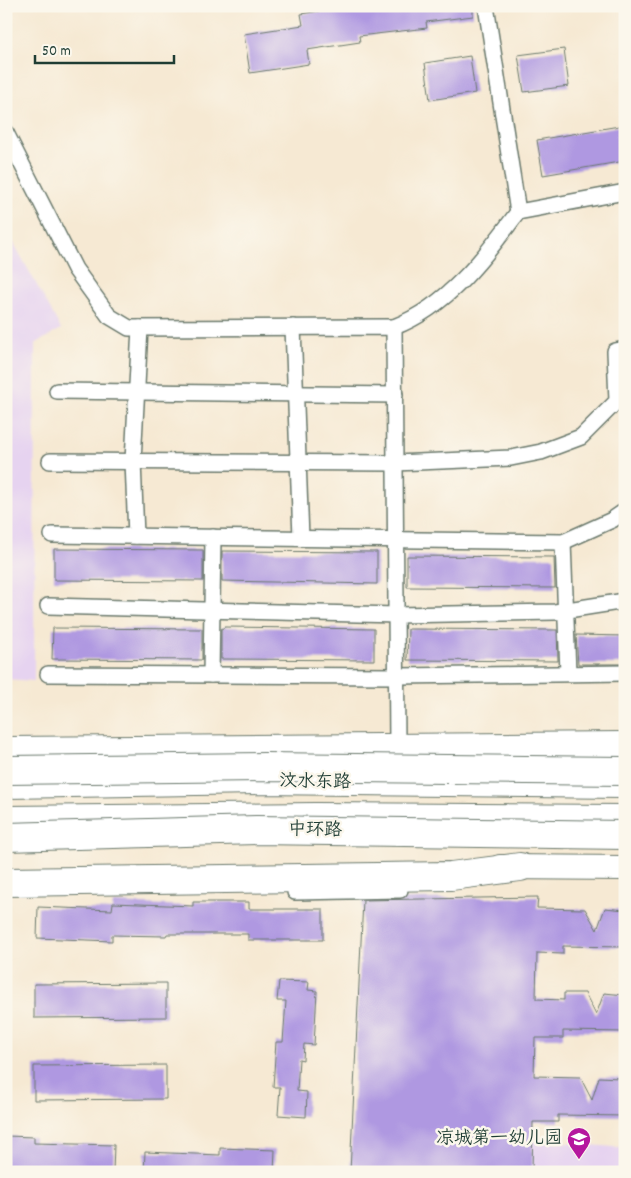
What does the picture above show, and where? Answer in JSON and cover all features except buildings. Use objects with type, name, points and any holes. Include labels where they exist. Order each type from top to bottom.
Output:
[{"type":"highway","points":[[6,771],[275,767],[625,770]]},
{"type":"highway","name":"中环路","points":[[6,837],[256,830],[625,835]]},
{"type":"highway","points":[[6,882],[451,876],[520,867]]},
{"type":"main road","points":[[454,784],[531,744]]},
{"type":"main road","name":"汶水东路","points":[[6,749],[625,744]]},
{"type":"main road","points":[[6,771],[60,785]]},
{"type":"main road","name":"汶水东路","points":[[6,786],[259,782],[625,786]]},
{"type":"main road","name":"汶水东路","points":[[6,818],[325,815],[625,817]]},
{"type":"main road","points":[[6,837],[58,817]]},
{"type":"main road","points":[[6,869],[309,865],[625,868]]},
{"type":"street","points":[[486,6],[518,212]]},
{"type":"street","points":[[6,133],[75,269],[109,316],[129,328],[394,327],[414,320],[458,285],[489,252],[518,212],[625,192]]},
{"type":"street","points":[[293,327],[294,394],[301,538]]},
{"type":"street","points":[[394,327],[397,745]]},
{"type":"street","points":[[136,536],[133,461],[135,392],[140,328]]},
{"type":"street","points":[[50,461],[396,463],[511,458],[541,452],[581,437],[617,401],[615,351],[625,349]]},
{"type":"street","points":[[58,391],[395,395]]},
{"type":"street","points":[[52,535],[563,542],[612,520],[625,511]]},
{"type":"street","points":[[211,675],[213,537]]},
{"type":"street","points":[[563,542],[568,674]]},
{"type":"street","points":[[48,606],[397,615],[555,612],[625,600]]},
{"type":"street","points":[[48,674],[398,676],[625,673]]},
{"type":"street","points":[[6,892],[350,892],[457,888],[520,867]]},
{"type":"shaded area","points":[[6,229],[61,329],[35,344],[34,681],[6,679]]},
{"type":"shaded area","name":"凉城第一幼儿园","points":[[533,1140],[625,1148],[625,1172],[532,1172]]},
{"type":"place","name":"凉城第一幼儿园","points":[[579,1160]]}]
